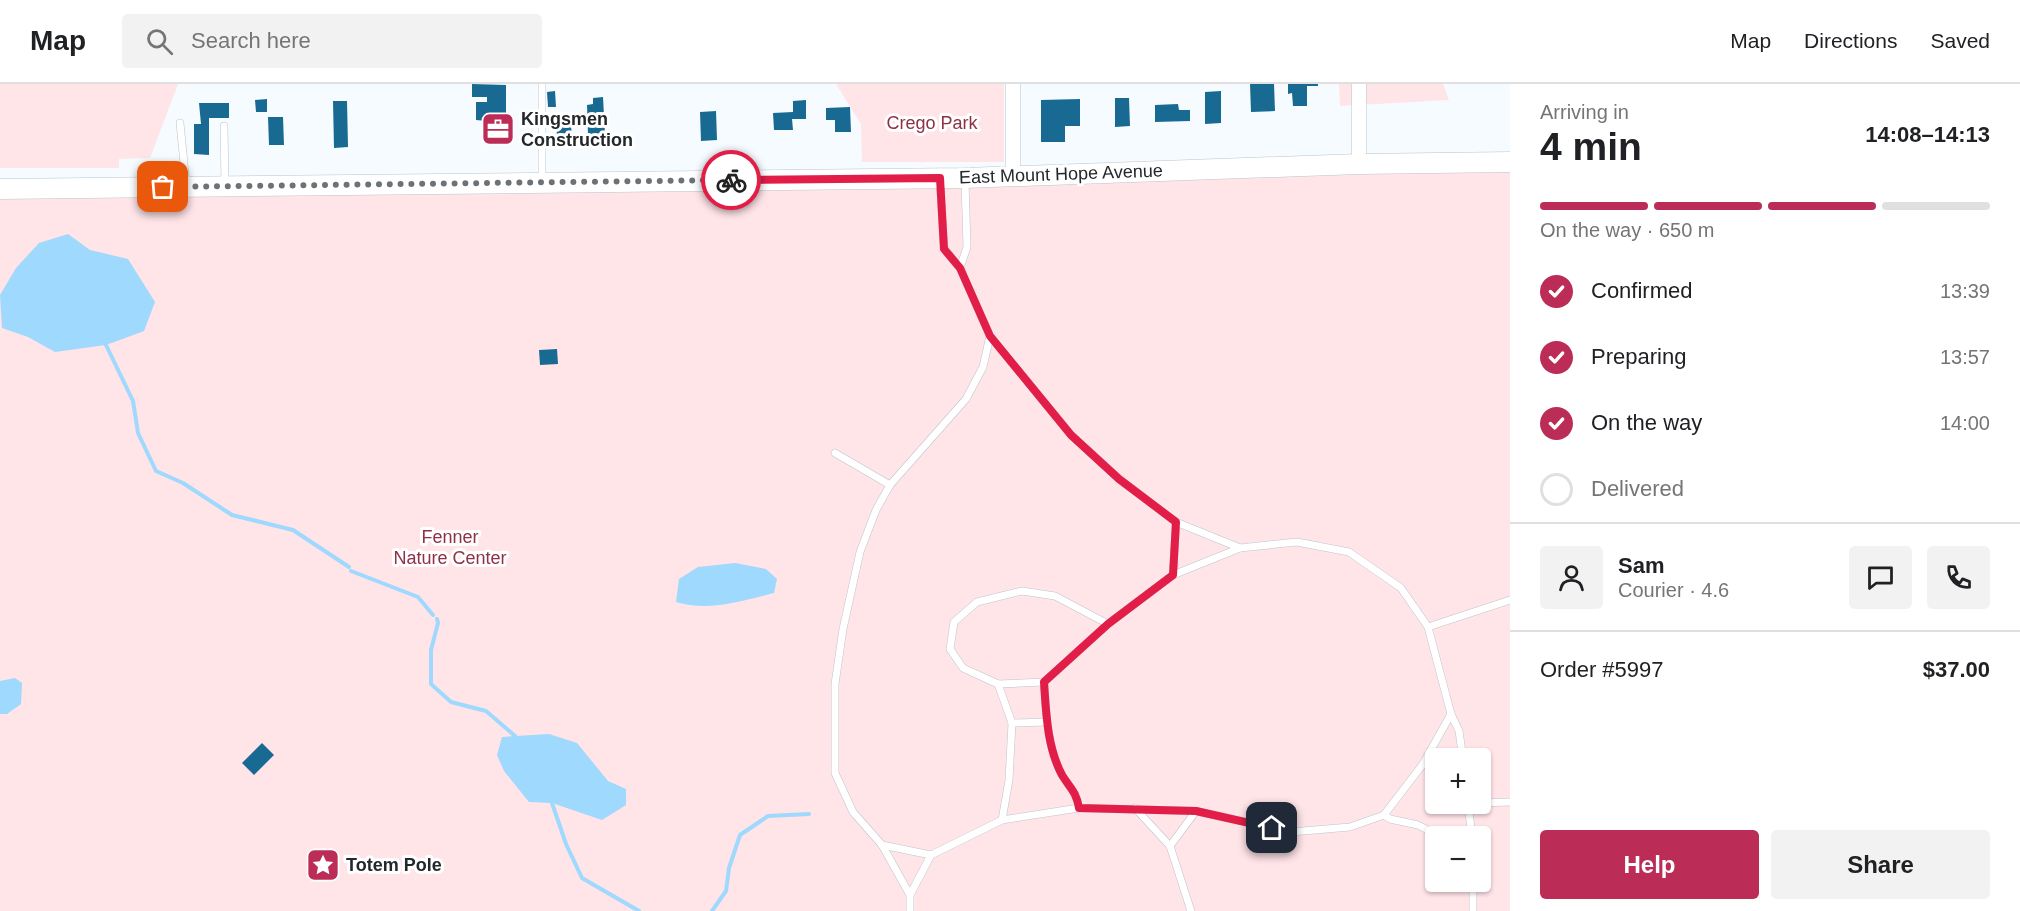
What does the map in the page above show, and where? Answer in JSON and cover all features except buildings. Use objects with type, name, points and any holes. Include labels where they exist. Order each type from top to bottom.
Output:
[{"type":"street","points":[[1013,84],[1013,176]]},
{"type":"street","points":[[1359,84],[1359,164]]},
{"type":"street","name":"East Mount Hope Avenue","points":[[0,189],[542,181],[965,178],[1359,164],[1510,162]]},
{"type":"lane","points":[[542,84],[542,181]]},
{"type":"lane","points":[[180,123],[187,187]]},
{"type":"lane","points":[[224,126],[225,186]]},
{"type":"lane","points":[[940,178],[944,249],[960,268],[990,336],[1071,435],[1119,479],[1176,522],[1240,548]]},
{"type":"lane","points":[[960,268],[967,247],[965,178]]},
{"type":"lane","points":[[910,895],[882,845],[853,812],[835,773],[835,684],[843,629],[860,552],[876,510],[890,485],[966,399],[983,367],[990,336]]},
{"type":"lane","points":[[835,453],[890,485]]},
{"type":"lane","points":[[1173,575],[1176,522]]},
{"type":"lane","points":[[1108,624],[1055,596],[1022,591],[977,602],[954,622],[950,650],[963,668],[998,684],[1044,682],[1108,624],[1173,575],[1240,548],[1297,542],[1349,552],[1401,588],[1428,627],[1451,714],[1459,730],[1461,748]]},
{"type":"lane","points":[[1428,627],[1510,600]]},
{"type":"lane","points":[[1044,682],[1046,722],[1062,774],[1077,794],[1079,808]]},
{"type":"lane","points":[[998,684],[1012,723],[1009,780],[1002,820]]},
{"type":"lane","points":[[910,911],[910,895],[931,855],[1002,820],[1079,808],[1135,808],[1196,811],[1291,832],[1350,826],[1384,815],[1423,764],[1451,714]]},
{"type":"lane","points":[[1012,723],[1046,722]]},
{"type":"lane","points":[[1491,803],[1510,802]]},
{"type":"lane","points":[[1135,808],[1170,846],[1191,911]]},
{"type":"lane","points":[[1170,846],[1196,811]]},
{"type":"lane","points":[[1384,815],[1390,819],[1425,829]]},
{"type":"lane","points":[[882,845],[931,855]]},
{"type":"lane","points":[[1473,892],[1473,911]]},
{"type":"green space","points":[[0,84],[178,84],[150,158],[119,159],[119,168],[0,168]]},
{"type":"green space","name":"Crego Park","points":[[836,84],[1004,84],[1004,162],[862,162],[861,124]]},
{"type":"green space","points":[[1339,84],[1443,84],[1449,100],[1340,106]]},
{"type":"green space","name":"Fenner Nature Center","points":[[1510,163],[1510,911],[0,911],[0,191]]},
{"type":"water","points":[[68,234],[90,250],[128,259],[155,302],[144,331],[106,345],[55,352],[28,337],[2,328],[0,295],[16,268],[39,243]]},
{"type":"water","points":[[735,563],[766,569],[777,579],[774,593],[713,606],[676,602],[679,579],[698,567]]},
{"type":"water","points":[[15,678],[22,683],[21,704],[7,714],[0,714],[0,681]]},
{"type":"water","points":[[549,734],[577,743],[608,781],[626,789],[626,805],[602,820],[552,803],[529,802],[504,771],[497,755],[502,737]]},
{"type":"waterway","points":[[106,345],[133,401],[138,433],[156,471],[183,483],[232,515],[293,530],[349,567]]},
{"type":"waterway","points":[[351,571],[418,597],[433,615]]},
{"type":"waterway","points":[[437,619],[431,650],[431,684],[451,702],[486,711],[515,736]]},
{"type":"waterway","points":[[552,803],[566,844],[582,878],[639,911]]},
{"type":"waterway","points":[[712,911],[726,891],[729,868],[740,835],[768,816],[809,814]]},
{"type":"way so far","points":[[163,187],[731,180]]},
{"type":"place","name":"Kingsmen Construction","points":[[498,129]]},
{"type":"place","name":"Totem Pole","points":[[323,865]]},
{"type":"route","points":[[731,180],[940,178],[944,249],[960,268],[990,336],[1012,360],[1071,435],[1119,479],[1176,522],[1173,575],[1108,624],[1044,682],[1046,722],[1062,774],[1077,794],[1079,808],[1196,811],[1272,828]]}]
